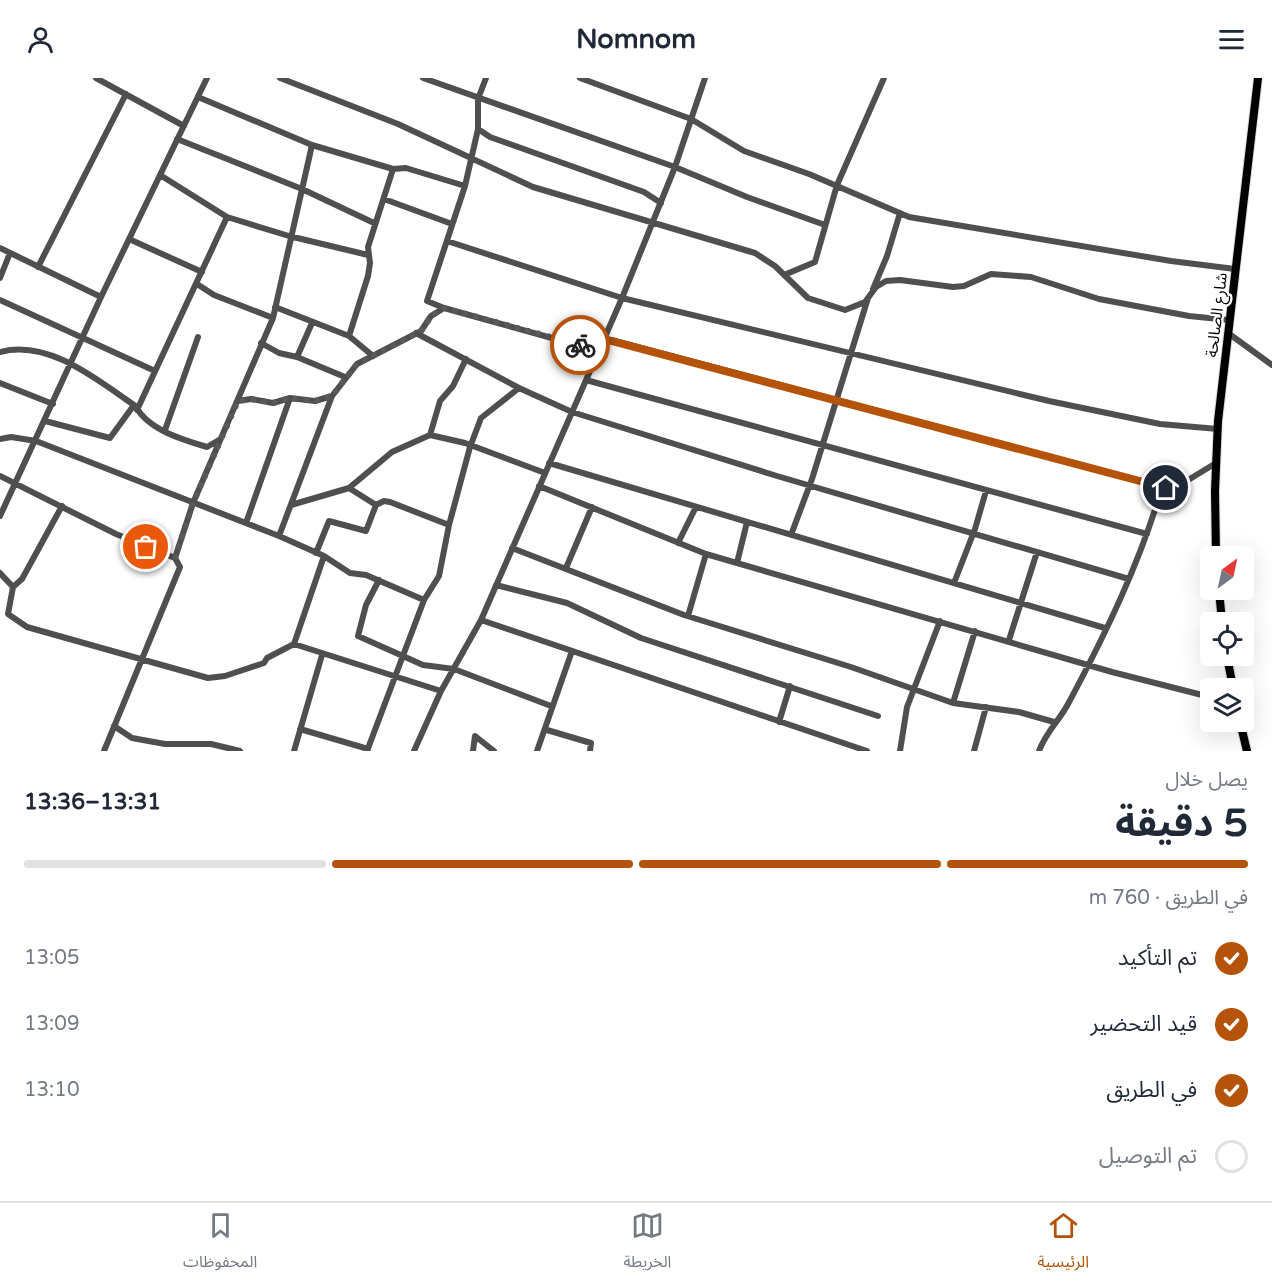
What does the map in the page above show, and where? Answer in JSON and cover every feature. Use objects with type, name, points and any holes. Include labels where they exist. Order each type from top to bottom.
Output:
[{"type":"main road","name":"شارع الصالحة","points":[[1216,546],[1218,429],[1258,78]]},
{"type":"main road","points":[[1242,732],[1247,751]]},
{"type":"street","points":[[96,78],[184,126]]},
{"type":"street","points":[[0,516],[101,297],[207,78]]},
{"type":"street","points":[[280,78],[398,124],[532,187],[748,250],[769,261],[808,298],[845,310],[868,298],[879,284],[891,280],[953,287],[968,284],[991,274],[1031,277],[1099,299],[1189,316],[1229,320]]},
{"type":"street","points":[[423,78],[675,167],[747,197],[825,225]]},
{"type":"street","points":[[486,78],[478,99],[478,129],[465,186],[428,301],[444,308],[577,345],[603,342],[837,400],[1162,487],[1180,485],[1216,463]]},
{"type":"street","points":[[580,78],[691,119],[744,150],[837,185],[909,217],[1171,261],[1235,269]]},
{"type":"street","points":[[414,751],[441,691],[481,620],[603,342],[675,167],[705,78]]},
{"type":"street","points":[[784,276],[815,262],[837,185],[884,78]]},
{"type":"street","points":[[38,267],[126,94]]},
{"type":"street","points":[[198,97],[312,145],[393,169],[406,168],[465,186]]},
{"type":"street","points":[[478,129],[490,137],[644,192],[661,203]]},
{"type":"street","points":[[177,139],[302,189],[374,223]]},
{"type":"street","points":[[104,751],[180,572],[175,558],[193,503],[273,318],[312,145]]},
{"type":"street","points":[[349,336],[368,276],[370,263],[368,255],[374,223],[393,169]]},
{"type":"street","points":[[160,175],[227,217],[368,255]]},
{"type":"street","points":[[384,199],[452,224]]},
{"type":"street","points":[[791,535],[810,485],[868,298],[887,256],[900,213]]},
{"type":"street","points":[[45,421],[110,438],[135,407],[155,371],[227,217]]},
{"type":"street","points":[[129,239],[202,272]]},
{"type":"street","points":[[447,241],[622,298],[1049,401],[1160,424],[1218,429]]},
{"type":"street","points":[[0,248],[101,297]]},
{"type":"street","points":[[0,278],[10,253]]},
{"type":"street","points":[[197,284],[214,295],[273,318]]},
{"type":"street","points":[[0,300],[155,371]]},
{"type":"street","points":[[275,307],[349,336],[373,356]]},
{"type":"street","points":[[279,536],[332,396],[345,377],[357,364],[416,333],[431,316],[444,308]]},
{"type":"street","points":[[297,357],[312,323]]},
{"type":"street","points":[[416,333],[519,388],[572,412],[1129,579]]},
{"type":"street","points":[[1228,333],[1272,365]]},
{"type":"street","points":[[165,430],[198,338]]},
{"type":"street","points":[[261,343],[279,353],[297,357],[345,377]]},
{"type":"street","points":[[0,352],[15,348],[45,353],[70,365],[135,407],[145,421],[185,441],[207,447],[219,440]]},
{"type":"street","points":[[430,435],[440,401],[453,386],[466,359]]},
{"type":"street","points":[[586,380],[1147,534]]},
{"type":"street","points":[[0,383],[53,404]]},
{"type":"street","points":[[300,729],[368,750],[424,600],[439,576],[449,525],[481,418],[519,388]]},
{"type":"street","points":[[238,401],[251,399],[273,403],[290,398],[315,401],[332,396]]},
{"type":"street","points":[[246,524],[290,398]]},
{"type":"street","points":[[291,505],[349,488],[392,452],[430,435],[545,473]]},
{"type":"street","points":[[0,440],[11,437],[36,441],[279,536],[324,556],[350,573],[366,575],[424,600]]},
{"type":"street","points":[[549,463],[1105,628]]},
{"type":"street","points":[[0,476],[151,550],[175,558]]},
{"type":"street","points":[[539,486],[706,554],[1200,694]]},
{"type":"street","points":[[1039,751],[1054,722],[1069,704],[1129,579],[1162,487]]},
{"type":"street","points":[[349,488],[376,505]]},
{"type":"street","points":[[954,583],[986,491]]},
{"type":"street","points":[[316,553],[329,521],[366,531],[376,505],[384,501],[449,525]]},
{"type":"street","points":[[62,506],[22,579],[14,587],[8,614],[27,627],[208,678],[225,676],[264,663],[267,658],[294,644],[324,556]]},
{"type":"street","points":[[566,568],[592,507]]},
{"type":"street","points":[[678,543],[696,507]]},
{"type":"street","points":[[737,563],[747,522]]},
{"type":"street","points":[[512,548],[688,616],[954,703],[1019,712],[1054,722]]},
{"type":"street","points":[[1009,640],[1037,552]]},
{"type":"street","points":[[688,616],[706,554]]},
{"type":"street","points":[[0,573],[14,587]]},
{"type":"street","points":[[379,580],[366,605],[358,636],[423,665],[454,669],[551,706]]},
{"type":"street","points":[[496,585],[567,603],[641,638],[878,716]]},
{"type":"street","points":[[481,620],[867,751]]},
{"type":"street","points":[[900,751],[907,707],[940,621]]},
{"type":"street","points":[[954,703],[975,631]]},
{"type":"street","points":[[294,644],[322,655],[441,691]]},
{"type":"street","points":[[537,751],[547,730],[551,706],[565,677],[572,651]]},
{"type":"street","points":[[294,751],[322,655]]},
{"type":"street","points":[[779,722],[790,686]]},
{"type":"street","points":[[974,751],[986,707]]},
{"type":"street","points":[[114,726],[132,738],[165,744],[211,744],[240,751]]},
{"type":"street","points":[[547,730],[591,743],[590,751]]},
{"type":"street","points":[[473,751],[475,735],[494,751]]},
{"type":"way so far","points":[[146,547],[175,558],[193,503],[238,401],[251,399],[273,403],[290,398],[315,401],[332,396],[357,364],[421,331],[431,316],[444,308],[580,345]]},
{"type":"route","points":[[580,345],[601,345],[604,339],[1166,488]]}]
